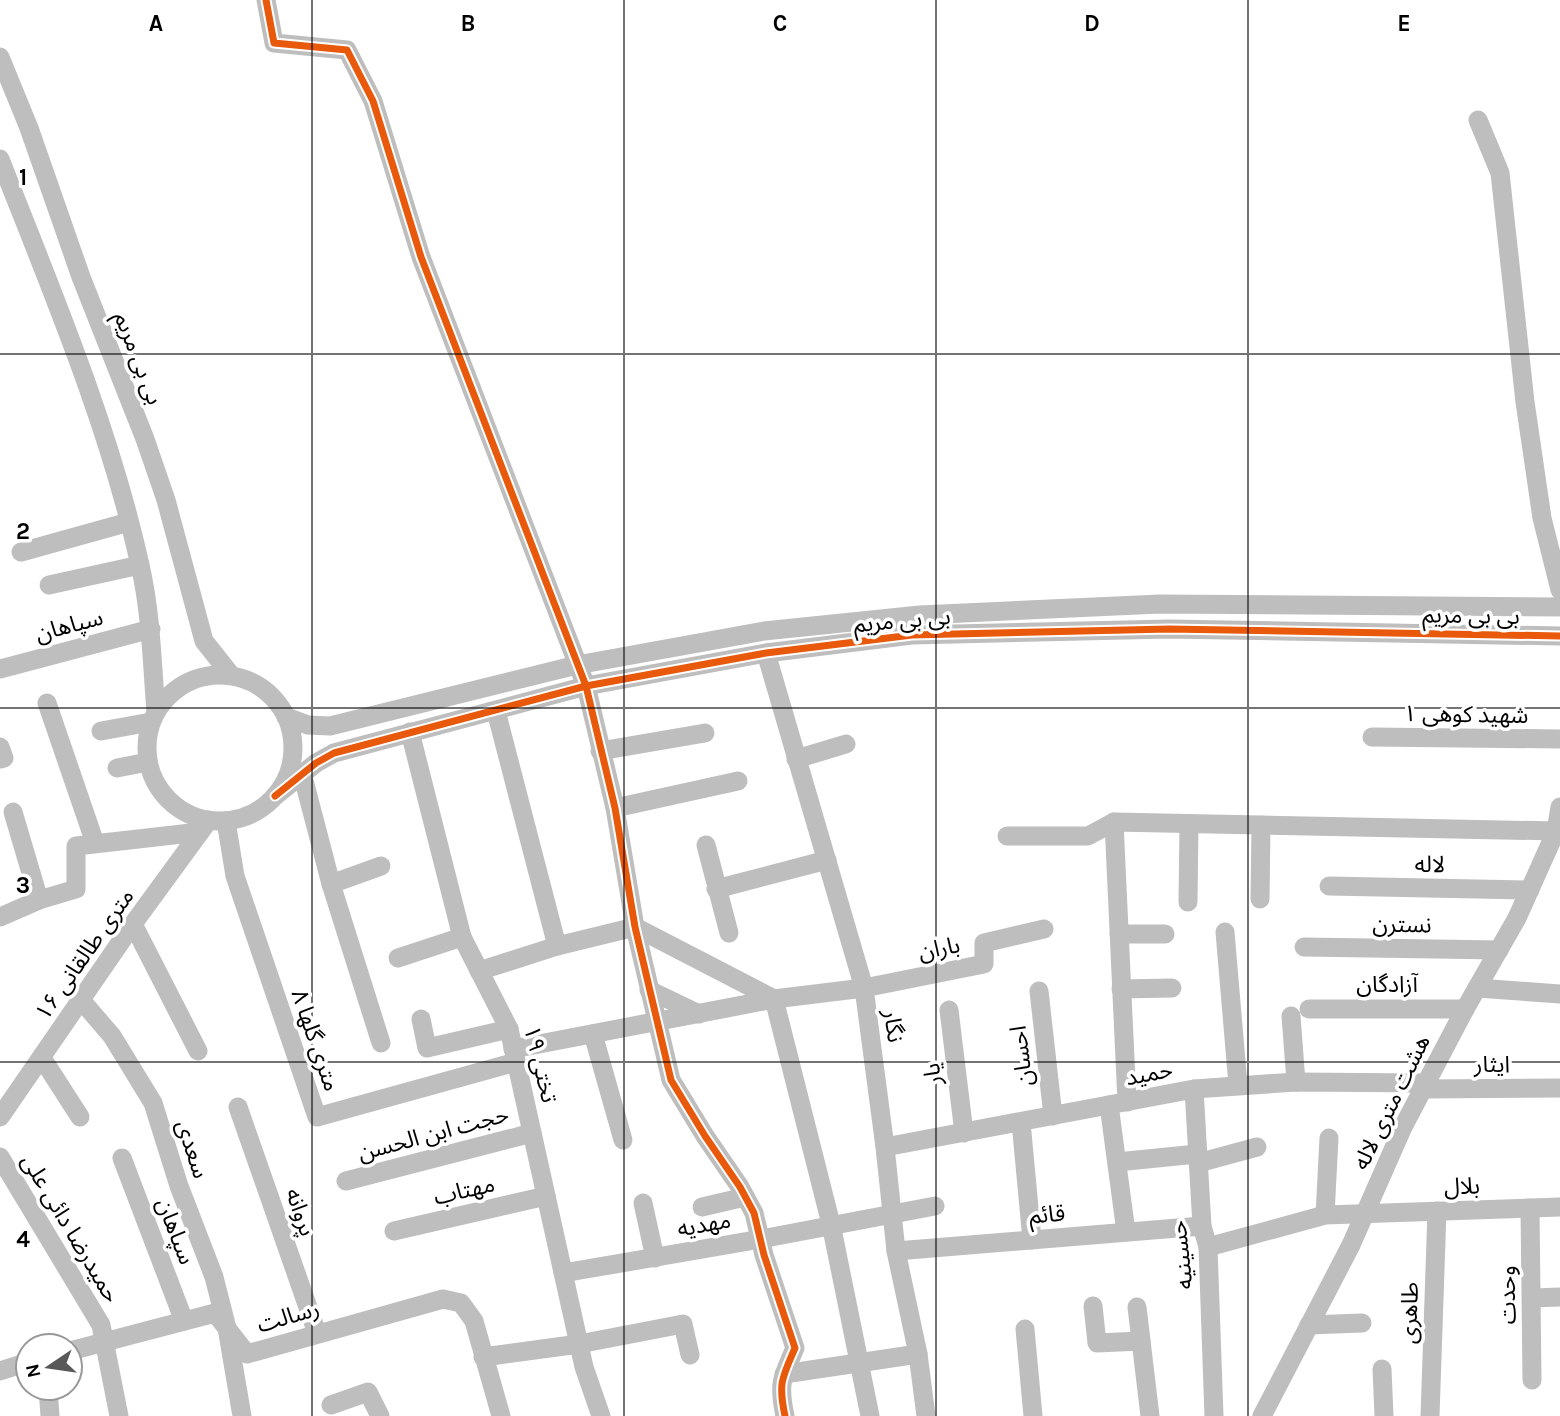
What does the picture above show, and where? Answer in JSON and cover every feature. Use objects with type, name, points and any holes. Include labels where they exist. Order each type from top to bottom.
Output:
[{"type":"street","points":[[266,0],[274,43],[347,50],[373,101],[421,257],[586,686],[615,807],[635,927],[671,1080],[754,1213],[795,1348],[780,1392],[785,1416]]},
{"type":"street","name":"بی بی مریم","points":[[0,57],[29,128],[81,277],[145,439],[166,500],[204,641],[231,675]]},
{"type":"street","points":[[1478,120],[1500,173],[1525,402],[1542,519],[1560,590]]},
{"type":"street","points":[[0,159],[98,417],[140,565],[151,629],[153,717],[147,742],[148,762],[156,783],[169,801],[211,825]]},
{"type":"street","points":[[22,552],[129,523]]},
{"type":"street","points":[[49,584],[140,565]]},
{"type":"street","name":"بی بی مریم","points":[[286,717],[308,725],[330,726],[577,665],[764,631],[920,615],[1160,604],[1560,607]]},
{"type":"street","name":"سپاهان","points":[[0,669],[151,629]]},
{"type":"street","name":"بی بی مریم","points":[[275,796],[302,773],[334,753],[586,686],[766,653],[912,635],[1169,629],[1560,636]]},
{"type":"street","name":"نگار","points":[[766,653],[864,988],[896,1251],[918,1354],[926,1416]]},
{"type":"street","points":[[0,917],[39,900],[76,889],[76,846],[211,825],[253,813],[275,796],[286,779],[292,759],[292,737],[286,717],[273,697],[255,683],[231,675],[194,678],[174,690],[153,717],[101,731]]},
{"type":"street","points":[[47,703],[95,843]]},
{"type":"street","points":[[496,710],[557,946]]},
{"type":"street","name":"تختی ۱۹","points":[[410,732],[462,937],[509,1029],[584,1367],[601,1416]]},
{"type":"street","points":[[600,751],[705,733]]},
{"type":"street","name":"شهید کوهی ۱","points":[[1371,737],[1560,739]]},
{"type":"street","points":[[796,759],[846,744]]},
{"type":"street","points":[[0,747],[4,758],[0,759]]},
{"type":"street","points":[[117,768],[148,762]]},
{"type":"street","points":[[302,773],[331,884],[382,1043]]},
{"type":"street","points":[[615,807],[738,780]]},
{"type":"street","name":"هشت متری لاله","points":[[1262,1416],[1366,1212],[1403,1127],[1499,950],[1558,833],[1560,807]]},
{"type":"street","points":[[13,812],[39,900]]},
{"type":"street","points":[[1007,836],[1088,836],[1114,822],[1558,833]]},
{"type":"street","points":[[1114,822],[1122,989],[1117,1161],[1126,1232]]},
{"type":"street","points":[[1188,902],[1189,824]]},
{"type":"street","name":"۱۶ متری طالقانی","points":[[0,1117],[133,924],[211,825]]},
{"type":"street","name":"۸ متری گلها","points":[[211,825],[235,876],[317,1117],[515,1055]]},
{"type":"street","points":[[1260,899],[1261,825]]},
{"type":"street","points":[[706,845],[729,933]]},
{"type":"street","points":[[716,889],[827,860]]},
{"type":"street","points":[[331,884],[381,866]]},
{"type":"street","name":"لاله","points":[[1329,886],[1530,890]]},
{"type":"street","points":[[133,924],[198,1051]]},
{"type":"street","points":[[480,971],[557,946],[635,927],[774,999],[831,1224],[870,1416]]},
{"type":"street","name":"باران","points":[[864,988],[984,964],[984,943],[1044,929]]},
{"type":"street","points":[[1224,932],[1238,1085]]},
{"type":"street","points":[[1119,934],[1165,934]]},
{"type":"street","points":[[398,958],[462,937]]},
{"type":"street","name":"نسترن","points":[[1304,947],[1499,950]]},
{"type":"street","points":[[515,1055],[593,1034],[774,999],[864,988]]},
{"type":"street","points":[[1122,989],[1172,988]]},
{"type":"street","points":[[1477,988],[1560,994]]},
{"type":"street","points":[[649,990],[699,1014]]},
{"type":"street","name":"احسان","points":[[1038,991],[1053,1116]]},
{"type":"street","name":"سعدی","points":[[81,1000],[112,1036],[153,1103],[179,1186],[215,1277],[242,1416]]},
{"type":"street","name":"آزادگان","points":[[1296,1082],[1300,1012],[1465,1009]]},
{"type":"street","name":"یار","points":[[949,1010],[964,1133]]},
{"type":"street","points":[[421,1019],[427,1048],[509,1029]]},
{"type":"street","points":[[593,1034],[623,1140]]},
{"type":"street","points":[[42,1058],[80,1117]]},
{"type":"street","name":"حمید","points":[[885,1147],[1194,1089],[1296,1082],[1425,1086]]},
{"type":"street","name":"ایثار","points":[[1425,1086],[1560,1088]]},
{"type":"street","name":"حسینیه","points":[[1194,1089],[1202,1226],[1208,1247],[1214,1416]]},
{"type":"street","name":"پروانه","points":[[238,1107],[317,1333]]},
{"type":"street","points":[[1021,1122],[1032,1240]]},
{"type":"street","name":"حجت ابن الحسن","points":[[346,1181],[532,1133]]},
{"type":"street","points":[[1325,1215],[1329,1138]]},
{"type":"street","points":[[1117,1161],[1197,1159],[1256,1147]]},
{"type":"street","name":"حمیدرضا دائی علی","points":[[0,1157],[102,1333]]},
{"type":"street","name":"سپاهان","points":[[122,1158],[184,1321]]},
{"type":"street","name":"مهتاب","points":[[394,1231],[546,1196]]},
{"type":"street","points":[[702,1207],[745,1197]]},
{"type":"street","points":[[643,1203],[655,1258]]},
{"type":"street","name":"مهدیه","points":[[563,1273],[935,1206]]},
{"type":"street","name":"بلال","points":[[1208,1247],[1325,1215],[1560,1206]]},
{"type":"street","name":"وحدت","points":[[1530,1208],[1532,1380]]},
{"type":"street","name":"طاهری","points":[[1430,1416],[1437,1212]]},
{"type":"street","name":"قائم","points":[[896,1251],[1202,1226]]},
{"type":"street","points":[[1532,1298],[1560,1297]]},
{"type":"street","name":"رسالت","points":[[84,1343],[102,1333],[184,1321],[215,1313],[247,1354],[443,1298],[461,1303],[474,1321],[484,1357]]},
{"type":"street","points":[[1093,1306],[1097,1343],[1142,1341]]},
{"type":"street","points":[[1137,1307],[1150,1416]]},
{"type":"street","points":[[501,1416],[484,1357],[579,1344],[683,1324],[690,1355]]},
{"type":"street","points":[[1309,1325],[1362,1324]]},
{"type":"street","points":[[1025,1329],[1033,1416]]},
{"type":"street","points":[[102,1333],[119,1416]]},
{"type":"street","points":[[784,1374],[918,1354]]},
{"type":"street","points":[[1382,1369],[1384,1416]]},
{"type":"street","points":[[331,1405],[368,1392],[380,1416]]},
{"type":"cycle path","points":[[266,0],[274,43],[347,50],[373,101],[421,257],[586,686],[615,808],[635,927],[671,1080],[754,1213],[764,1255],[795,1348],[782,1381],[785,1416]]},
{"type":"cycle path","points":[[275,796],[316,763],[334,753],[586,686],[766,653],[912,635],[1169,629],[1560,636]]}]
